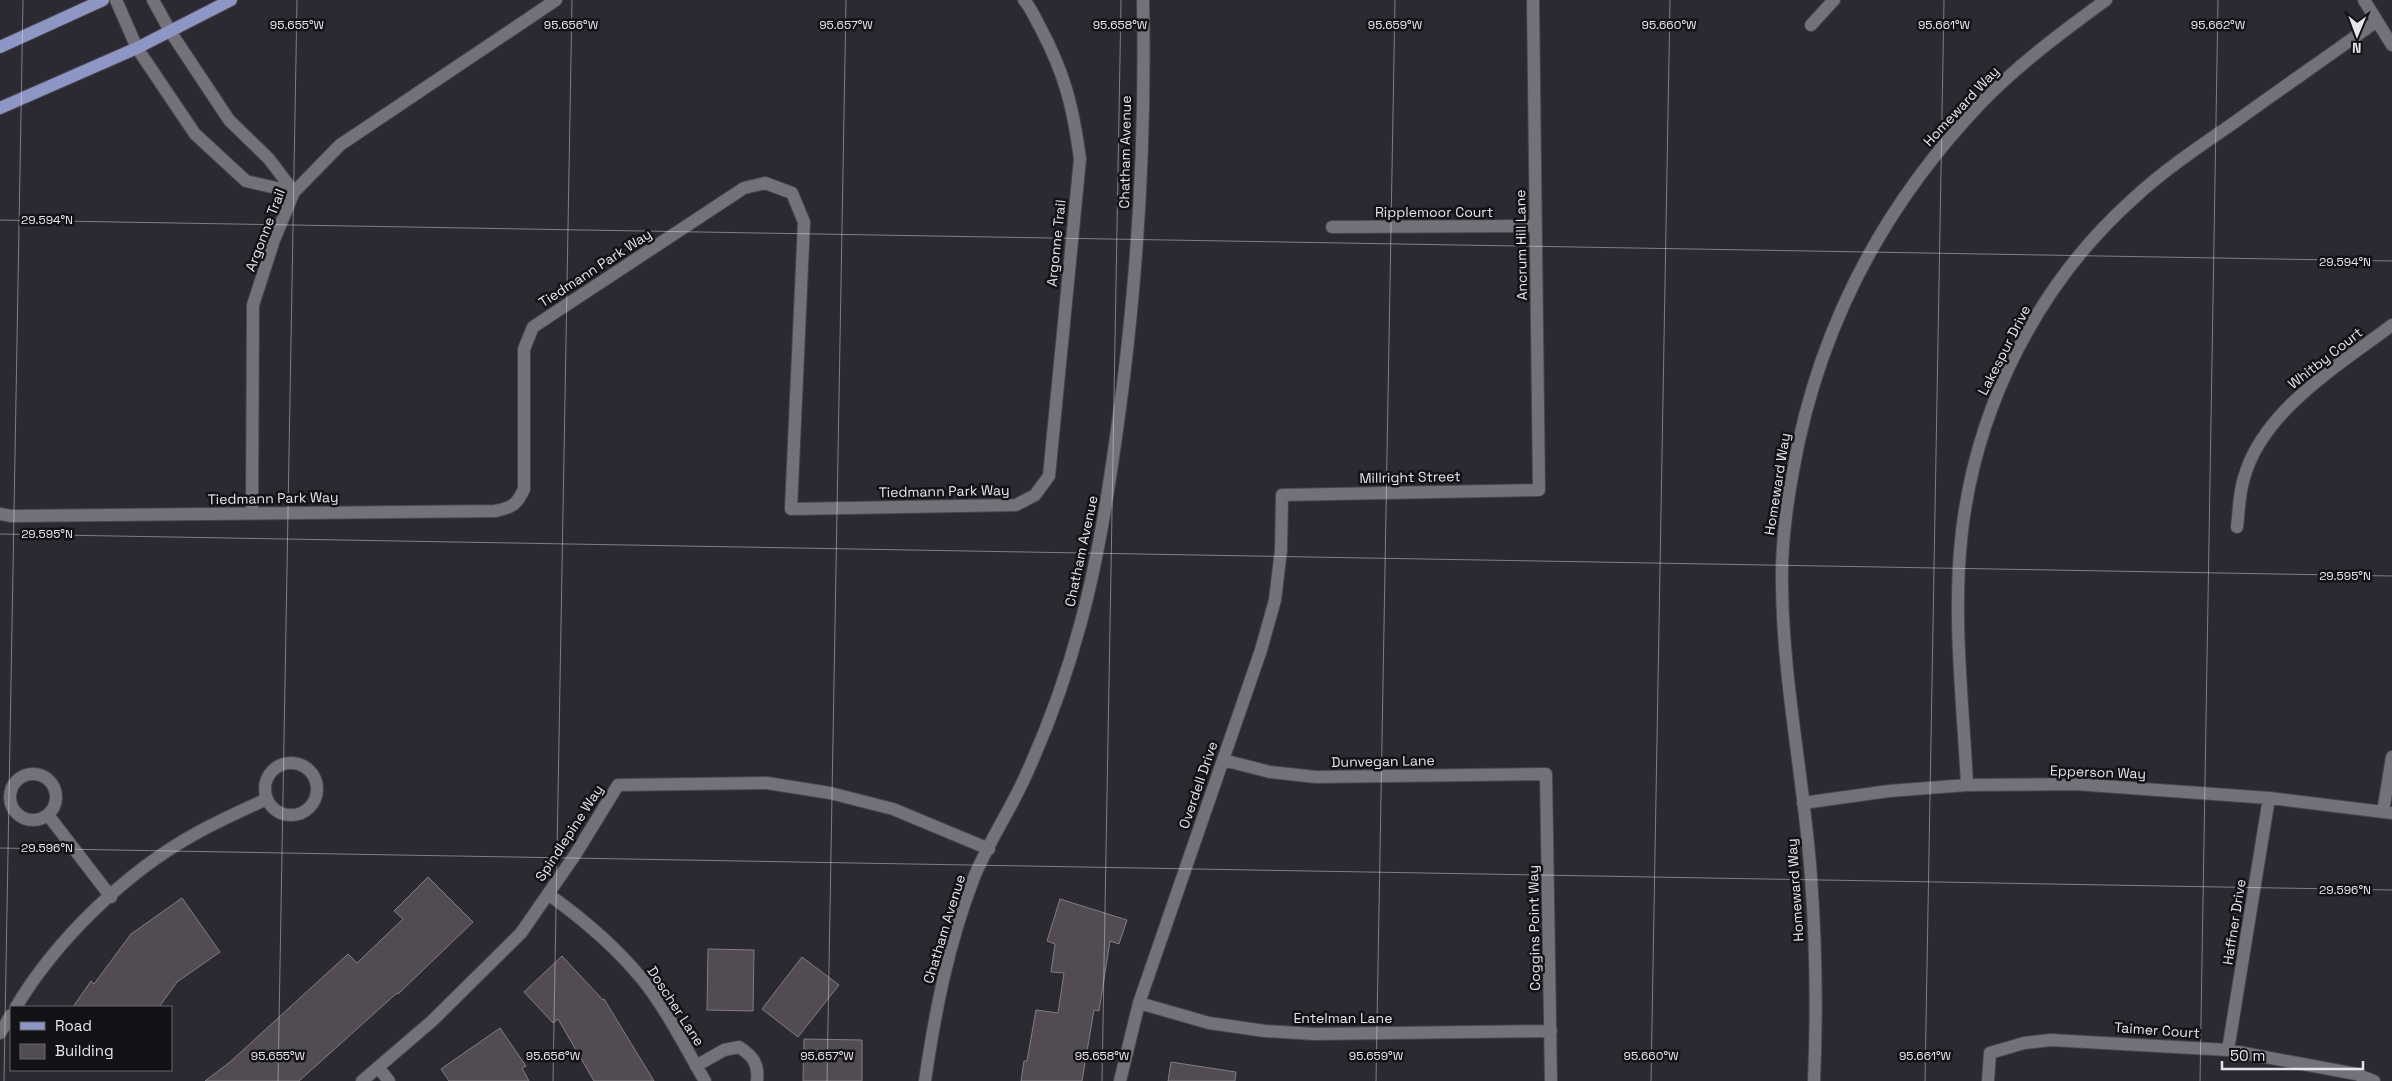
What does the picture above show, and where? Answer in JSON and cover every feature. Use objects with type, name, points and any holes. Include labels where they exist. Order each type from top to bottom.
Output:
[{"type":"main road","points":[[0,47],[103,0]]},
{"type":"main road","points":[[0,108],[137,48],[231,0]]},
{"type":"street","points":[[116,0],[137,48],[195,134],[246,181],[294,192]]},
{"type":"street","points":[[153,0],[170,31],[229,120],[269,159],[294,192]]},
{"type":"street","name":"Argonne Trail","points":[[252,512],[253,305],[274,240],[294,192],[340,145],[556,0]]},
{"type":"street","name":"Argonne Trail","points":[[1026,0],[1066,84],[1074,117],[1080,159],[1049,476],[1034,495]]},
{"type":"street","name":"Chatham Avenue","points":[[926,1081],[935,1012],[954,937],[974,877],[1026,775],[1052,709],[1081,623],[1107,504],[1129,344],[1140,200],[1143,0]]},
{"type":"street","name":"Ancrum Hill Lane","points":[[1533,0],[1539,490]]},
{"type":"street","points":[[1811,25],[1834,0]]},
{"type":"street","name":"Homeward Way","points":[[1814,1081],[1815,975],[1811,876],[1785,662],[1782,584],[1783,545],[1798,443],[1815,377],[1831,330],[1852,283],[1877,238],[1934,156],[1981,104],[2014,72],[2106,0]]},
{"type":"street","points":[[2364,0],[2392,46]]},
{"type":"street","name":"Lakespur Drive","points":[[1967,786],[1960,648],[1959,579],[1962,532],[1969,487],[1979,444],[1994,402],[2019,346],[2038,312],[2075,262],[2103,227],[2134,198],[2184,158],[2377,21]]},
{"type":"street","name":"Tiedmann Park Way","points":[[0,514],[11,516],[252,512],[495,511],[511,508],[519,501],[524,489],[524,349],[533,327],[744,188],[765,183],[792,193],[804,222],[791,509],[1016,505],[1034,495]]},
{"type":"street","name":"Ripplemoor Court","points":[[1332,227],[1536,226]]},
{"type":"street","name":"Whitby Court","points":[[2237,527],[2244,478],[2263,436],[2297,397],[2392,325]]},
{"type":"street","name":"Millright Street","points":[[1282,495],[1539,490]]},
{"type":"street","name":"Overdell Drive","points":[[1120,1081],[1139,1003],[1261,650],[1275,600],[1281,550],[1282,495]]},
{"type":"street","points":[[2388,812],[2392,757]]},
{"type":"street","name":"Dunvegan Lane","points":[[1223,760],[1270,772],[1316,777],[1546,774]]},
{"type":"street","points":[[291,763],[301,765],[310,771],[315,780],[317,789],[315,799],[309,808],[300,813],[291,815],[281,813],[272,807],[267,799],[265,789],[267,779],[281,765],[291,763]]},
{"type":"street","name":"Coggins Point Way","points":[[1546,774],[1551,1081]]},
{"type":"street","name":"Spindlepine Way","points":[[362,1081],[432,1021],[521,933],[575,855],[618,785],[767,783],[830,793],[893,809],[989,849]]},
{"type":"street","name":"Epperson Way","points":[[1803,803],[1889,791],[1967,786],[2075,784],[2268,798],[2388,812]]},
{"type":"street","name":"Haffner Drive","points":[[2228,1050],[2268,798]]},
{"type":"street","points":[[17,1006],[77,926],[137,874],[194,834],[267,799]]},
{"type":"street","points":[[48,815],[111,896]]},
{"type":"street","name":"Doscher Lane","points":[[548,894],[582,918],[615,949],[643,980],[705,1081]]},
{"type":"street","name":"Entelman Lane","points":[[1139,1003],[1209,1023],[1265,1031],[1314,1034],[1550,1031]]},
{"type":"street","points":[[0,1033],[10,1017]]},
{"type":"street","name":"Taimer Court","points":[[1988,1081],[1990,1053],[2024,1043],[2051,1040],[2078,1040],[2228,1050],[2356,1074],[2374,1081]]},
{"type":"street","points":[[696,1066],[724,1050],[739,1047],[751,1055],[758,1066],[756,1081]]},
{"type":"street","points":[[378,1067],[389,1081]]},
{"type":"building","points":[[428,877],[473,922],[398,994],[299,1081],[205,1081],[230,1062],[348,954],[357,963],[403,919],[394,911]]},
{"type":"building","points":[[182,898],[220,952],[177,982],[160,1006],[74,1006],[91,981],[94,984],[131,934]]},
{"type":"building","points":[[1060,899],[1127,920],[1119,944],[1110,941],[1099,1011],[1094,1010],[1082,1081],[1021,1081],[1024,1061],[1027,1061],[1036,1010],[1058,1013],[1064,973],[1051,972],[1055,944],[1047,941]]},
{"type":"building","points":[[708,949],[754,950],[753,1011],[707,1010]]},
{"type":"building","points":[[562,956],[604,999],[654,1081],[594,1081],[558,1019],[553,1023],[524,992]]},
{"type":"building","points":[[802,957],[839,985],[798,1037],[762,1009]]},
{"type":"building","points":[[500,1028],[526,1066],[522,1068],[529,1081],[449,1081],[441,1069]]},
{"type":"building","points":[[804,1039],[862,1040],[862,1081],[803,1081]]},
{"type":"building","points":[[1171,1062],[1236,1072],[1235,1081],[1168,1081]]}]
